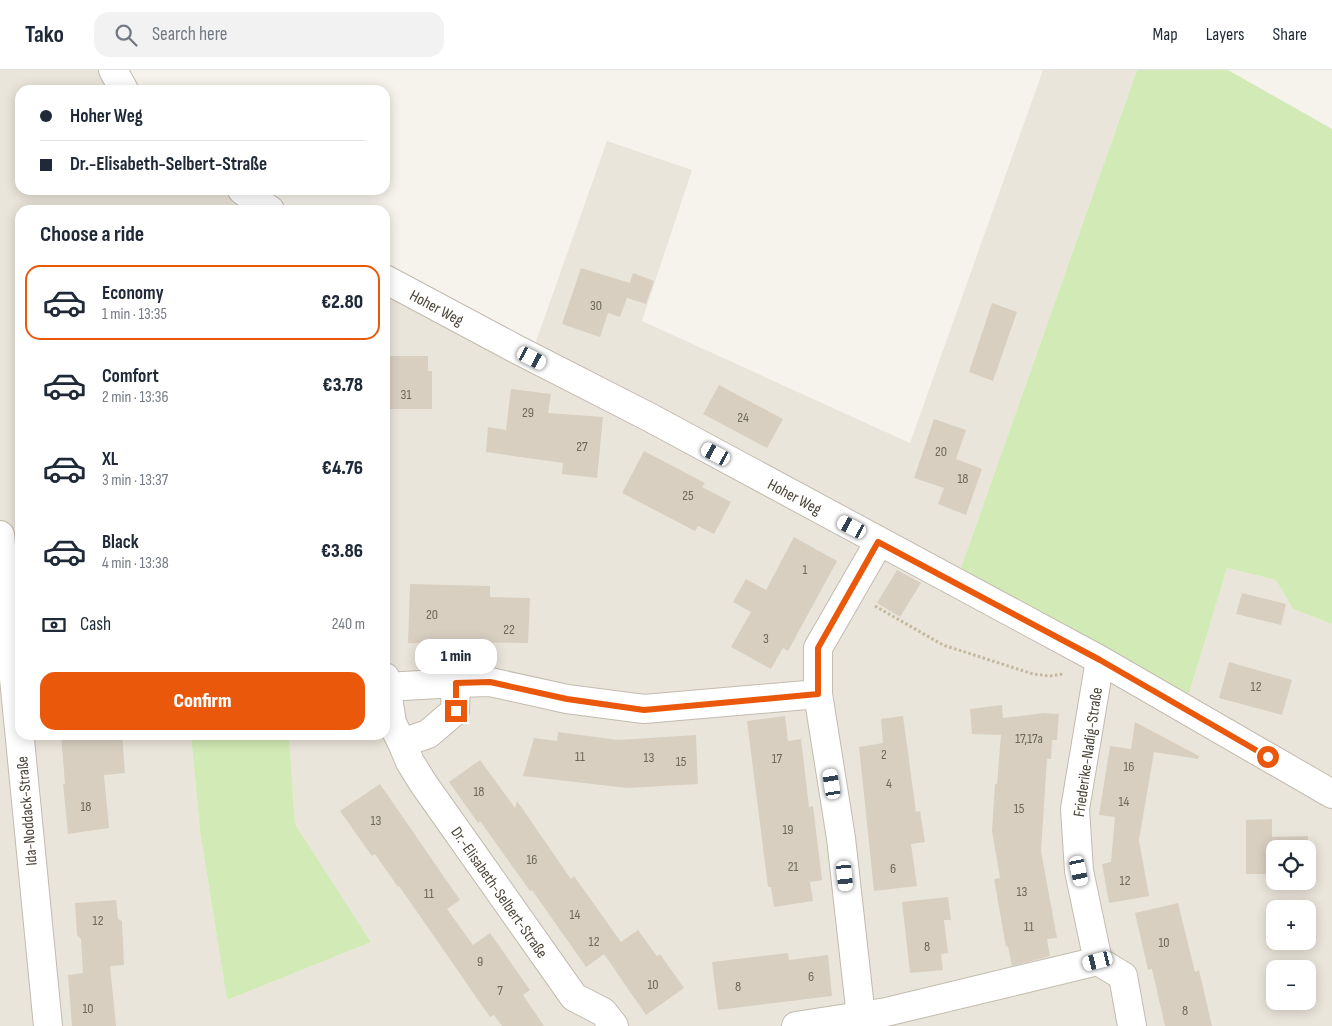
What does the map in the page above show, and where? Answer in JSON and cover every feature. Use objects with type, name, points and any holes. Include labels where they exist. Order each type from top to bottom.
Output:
[{"type":"street","points":[[113,70],[121,85]]},
{"type":"street","points":[[249,195],[263,205]]},
{"type":"street","name":"Hoher Weg","points":[[390,282],[648,417],[878,542],[1099,668],[1332,794]]},
{"type":"street","name":"Ida-Noddack-Straße","points":[[0,535],[13,593],[15,618]]},
{"type":"street","points":[[878,542],[818,648],[818,694],[841,838],[878,1018]]},
{"type":"street","name":"Friederike-Nadig-Straße","points":[[1098,961],[1079,871],[1075,809],[1099,668]]},
{"type":"street","name":"Dr.-Elisabeth-Selbert-Straße","points":[[390,682],[490,682],[567,699],[644,710],[818,694]]},
{"type":"street","points":[[402,743],[428,734],[456,711],[456,683]]},
{"type":"street","name":"Dr.-Elisabeth-Selbert-Straße","points":[[390,709],[392,723],[410,762],[423,783],[574,997],[603,1012],[614,1026]]},
{"type":"street","name":"Ida-Noddack-Straße","points":[[25,740],[48,1026]]},
{"type":"street","points":[[796,1026],[878,1018],[1098,961],[1123,976],[1132,1026]]},
{"type":"path","points":[[850,592],[944,645],[1033,674],[1050,676],[1099,668]]},
{"type":"shaded area","points":[[0,70],[99,70],[107,85],[15,85],[15,195],[233,195],[246,205],[15,205],[15,740],[191,740],[200,831],[227,1000],[371,942],[295,824],[289,740],[390,740],[390,294],[534,347],[607,141],[692,170],[642,321],[910,443],[1043,70],[1137,70],[961,568],[761,464],[1223,740],[1189,694],[1227,568],[1276,580],[1293,609],[1332,624],[1332,1026],[0,1026]]},
{"type":"green space","points":[[1137,70],[1228,70],[1332,129],[1332,624],[1293,609],[1276,580],[1227,568],[1189,694],[961,568]]},
{"type":"green space","points":[[191,740],[289,740],[295,824],[371,942],[227,1000],[200,831]]},
{"type":"building","points":[[581,268],[630,283],[633,273],[654,281],[646,304],[627,298],[620,317],[608,313],[600,337],[562,324]]},
{"type":"building","points":[[992,303],[1017,312],[993,381],[969,372]]},
{"type":"building","points":[[390,356],[428,356],[428,371],[432,371],[432,409],[390,409]]},
{"type":"building","points":[[719,385],[783,419],[767,448],[703,414]]},
{"type":"building","points":[[511,389],[551,394],[548,413],[603,417],[597,478],[562,474],[563,463],[486,452],[488,427],[506,430]]},
{"type":"building","points":[[934,419],[966,430],[956,459],[982,469],[966,515],[938,504],[944,488],[914,478]]},
{"type":"building","points":[[644,451],[705,483],[702,487],[731,502],[714,534],[698,526],[695,531],[622,493]]},
{"type":"building","points":[[794,537],[837,561],[788,651],[783,648],[771,669],[731,647],[751,612],[733,602],[746,579],[766,590]]},
{"type":"building","points":[[897,570],[921,583],[900,617],[877,603]]},
{"type":"building","points":[[410,584],[490,586],[490,597],[530,598],[528,643],[408,643]]},
{"type":"building","points":[[1242,593],[1286,604],[1281,625],[1236,614]]},
{"type":"building","points":[[1229,662],[1292,680],[1282,715],[1219,698]]},
{"type":"building","points":[[1002,705],[1003,718],[1044,713],[1059,714],[1057,740],[1052,740],[1051,759],[1047,759],[1041,851],[1057,938],[1047,939],[1050,956],[1012,966],[1008,946],[1006,947],[994,879],[1000,878],[992,831],[1001,735],[972,734],[970,709]]},
{"type":"building","points":[[785,716],[788,741],[801,739],[809,807],[813,806],[822,880],[810,882],[813,901],[774,907],[771,887],[768,887],[747,721]]},
{"type":"building","points":[[903,716],[916,812],[920,811],[925,842],[911,844],[917,886],[874,891],[859,747],[883,743],[881,719]]},
{"type":"building","points":[[1135,722],[1199,756],[1198,759],[1154,752],[1139,840],[1149,896],[1109,903],[1102,864],[1111,862],[1115,817],[1099,815],[1110,746],[1131,749]]},
{"type":"building","points":[[558,732],[618,740],[696,735],[698,784],[627,788],[523,776],[534,738],[557,741]]},
{"type":"building","points":[[61,740],[122,740],[125,773],[104,775],[109,828],[68,834],[63,784],[65,784]]},
{"type":"building","points":[[480,760],[515,808],[517,801],[571,879],[574,876],[621,942],[586,967],[532,890],[530,891],[480,821],[478,823],[449,782]]},
{"type":"building","points":[[380,784],[460,900],[447,909],[473,945],[490,933],[530,990],[523,995],[544,1026],[502,1026],[494,1015],[490,1017],[399,886],[375,854],[372,856],[340,811]]},
{"type":"building","points":[[1272,819],[1272,837],[1308,836],[1308,840],[1266,840],[1266,874],[1246,874],[1246,820]]},
{"type":"building","points":[[948,897],[951,920],[944,920],[948,953],[941,954],[943,970],[910,973],[902,902]]},
{"type":"building","points":[[116,900],[118,919],[122,921],[124,965],[110,966],[116,1026],[72,1026],[68,975],[83,973],[81,939],[77,935],[75,903]]},
{"type":"building","points":[[1178,903],[1195,972],[1199,970],[1212,1026],[1165,1026],[1152,969],[1148,970],[1135,913]]},
{"type":"building","points":[[638,930],[657,956],[660,954],[684,988],[646,1015],[604,954]]},
{"type":"building","points":[[788,953],[789,960],[828,955],[832,996],[718,1010],[712,962]]},
{"type":"route","points":[[456,711],[456,683],[490,682],[567,699],[644,710],[818,694],[818,648],[878,542],[1100,660],[1268,757]]}]
